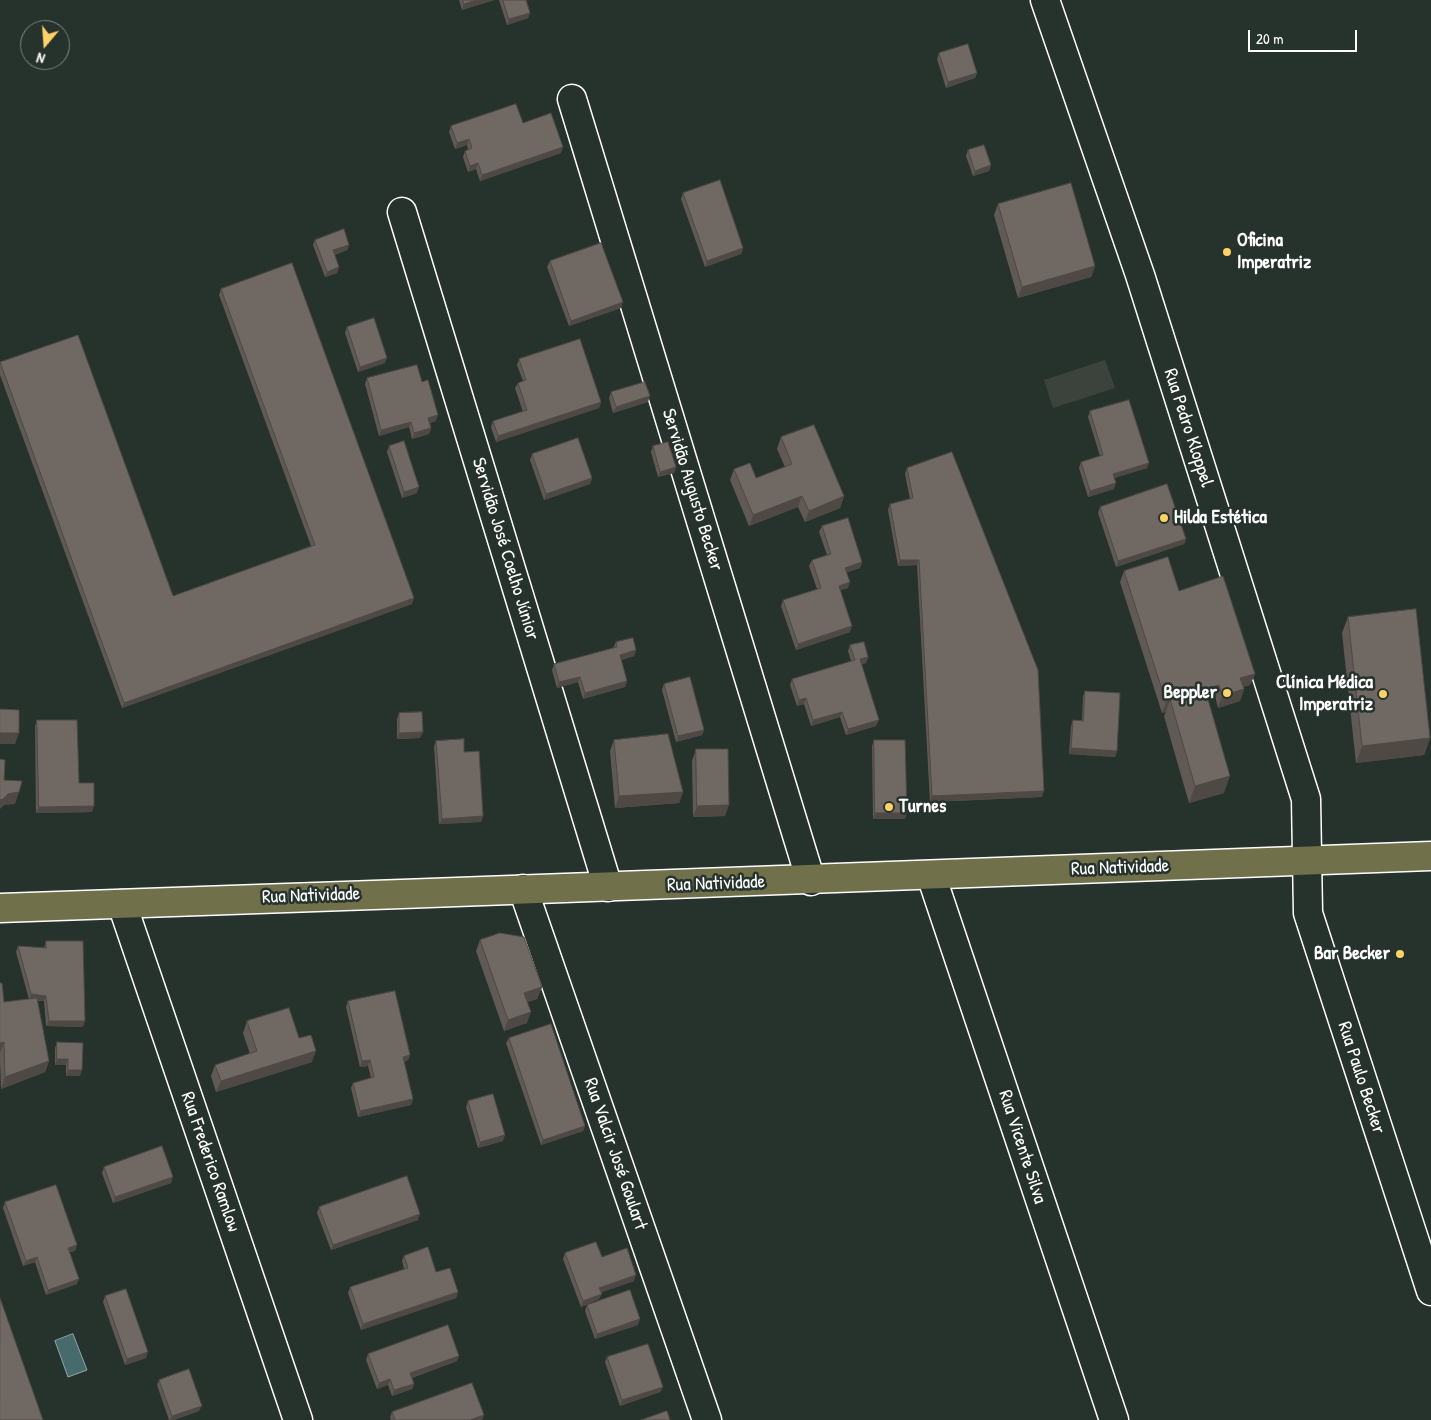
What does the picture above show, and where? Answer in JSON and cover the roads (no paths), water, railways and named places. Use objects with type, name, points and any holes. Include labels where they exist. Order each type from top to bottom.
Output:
[{"type":"main road","name":"Rua Natividade","points":[[0,908],[523,888],[811,881],[1431,856]]},
{"type":"street","name":"Rua Pedro Kloppel","points":[[1045,0],[1140,275],[1306,799],[1307,861]]},
{"type":"street","name":"Servidão Augusto Becker","points":[[572,99],[811,881]]},
{"type":"street","name":"Servidão José Coelho Júnior","points":[[402,212],[608,887]]},
{"type":"street","name":"Rua Paulo Becker","points":[[1307,861],[1308,913],[1431,1291]]},
{"type":"street","name":"Rua Vicente Silva","points":[[931,875],[1114,1420]]},
{"type":"street","name":"Rua Valcir José Goulart","points":[[523,888],[707,1420]]},
{"type":"street","name":"Rua Frederico Ramlow","points":[[122,904],[298,1420]]},
{"type":"water","points":[[73,1334],[87,1370],[68,1377],[55,1341]]},
{"type":"place","name":"Oficina Imperatriz","points":[[1227,252]]},
{"type":"place","name":"Hilda Estética","points":[[1164,518]]},
{"type":"place","name":"Beppler","points":[[1227,693]]},
{"type":"place","name":"Clínica Médica Imperatriz","points":[[1383,694]]},
{"type":"place","name":"Turnes","points":[[889,807]]},
{"type":"place","name":"Bar Becker","points":[[1400,954]]}]
